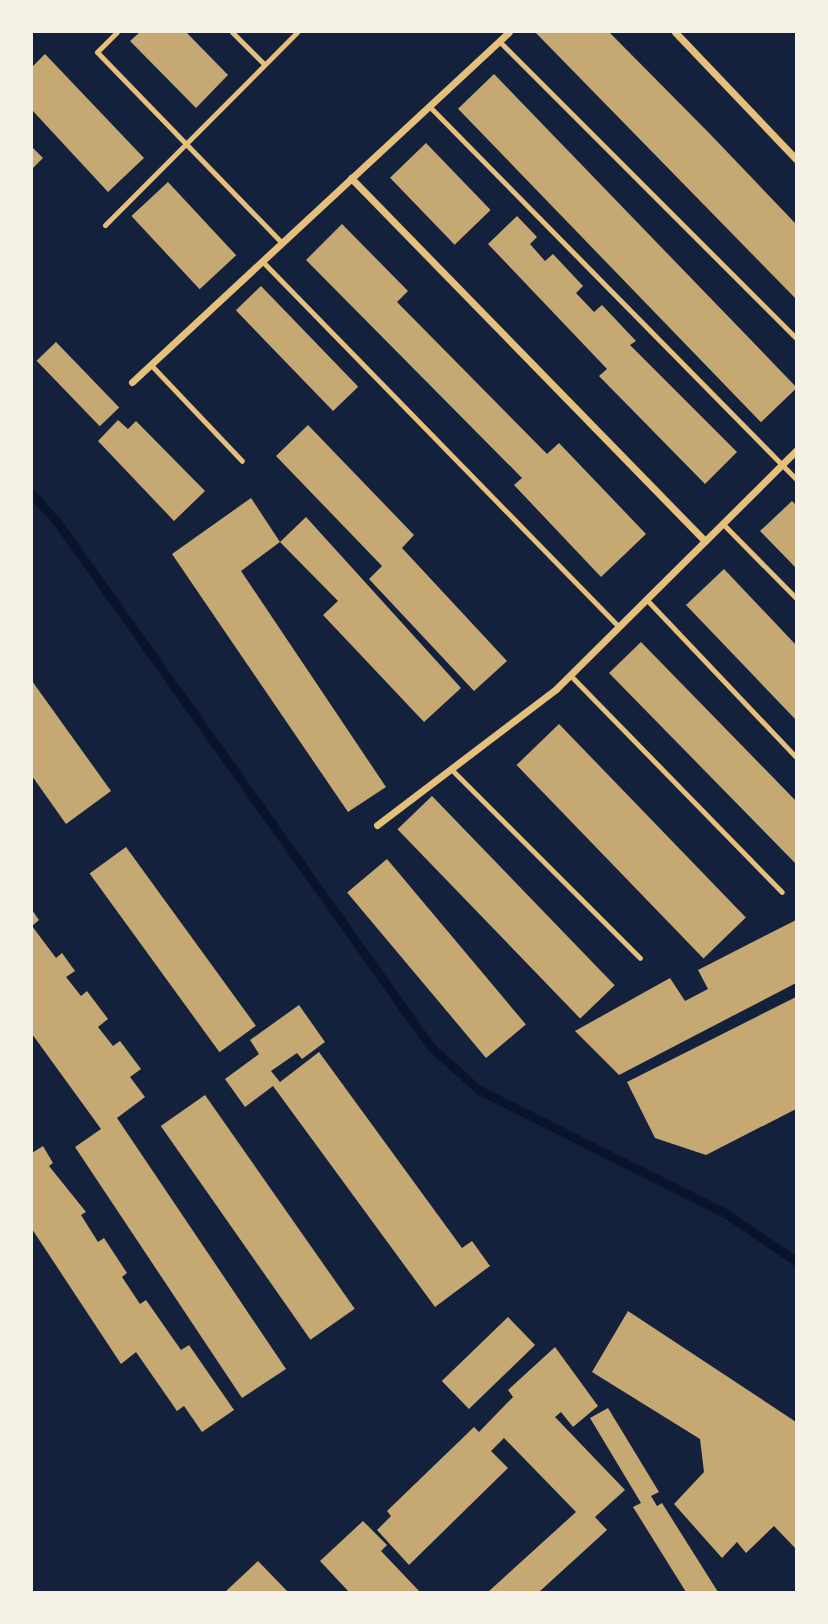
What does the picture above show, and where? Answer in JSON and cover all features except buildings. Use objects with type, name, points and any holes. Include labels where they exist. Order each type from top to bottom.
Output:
[{"type":"street","points":[[132,382],[509,32]]},
{"type":"street","points":[[675,32],[796,159]]},
{"type":"street","points":[[351,178],[705,541]]},
{"type":"street","points":[[377,825],[570,675],[796,451]]},
{"type":"lane","points":[[106,32],[112,37]]},
{"type":"lane","points":[[117,32],[97,52],[282,243]]},
{"type":"lane","points":[[232,32],[264,64]]},
{"type":"lane","points":[[105,225],[297,32]]},
{"type":"lane","points":[[499,41],[796,338]]},
{"type":"lane","points":[[429,107],[796,479]]},
{"type":"lane","points":[[262,261],[619,627]]},
{"type":"lane","points":[[150,365],[242,461]]},
{"type":"lane","points":[[723,524],[796,598]]},
{"type":"lane","points":[[646,599],[796,757]]},
{"type":"lane","points":[[570,675],[782,892]]},
{"type":"lane","points":[[451,769],[640,958]]},
{"type":"waterway","points":[[32,494],[58,523],[431,1047],[479,1090],[725,1213],[796,1261]]}]
